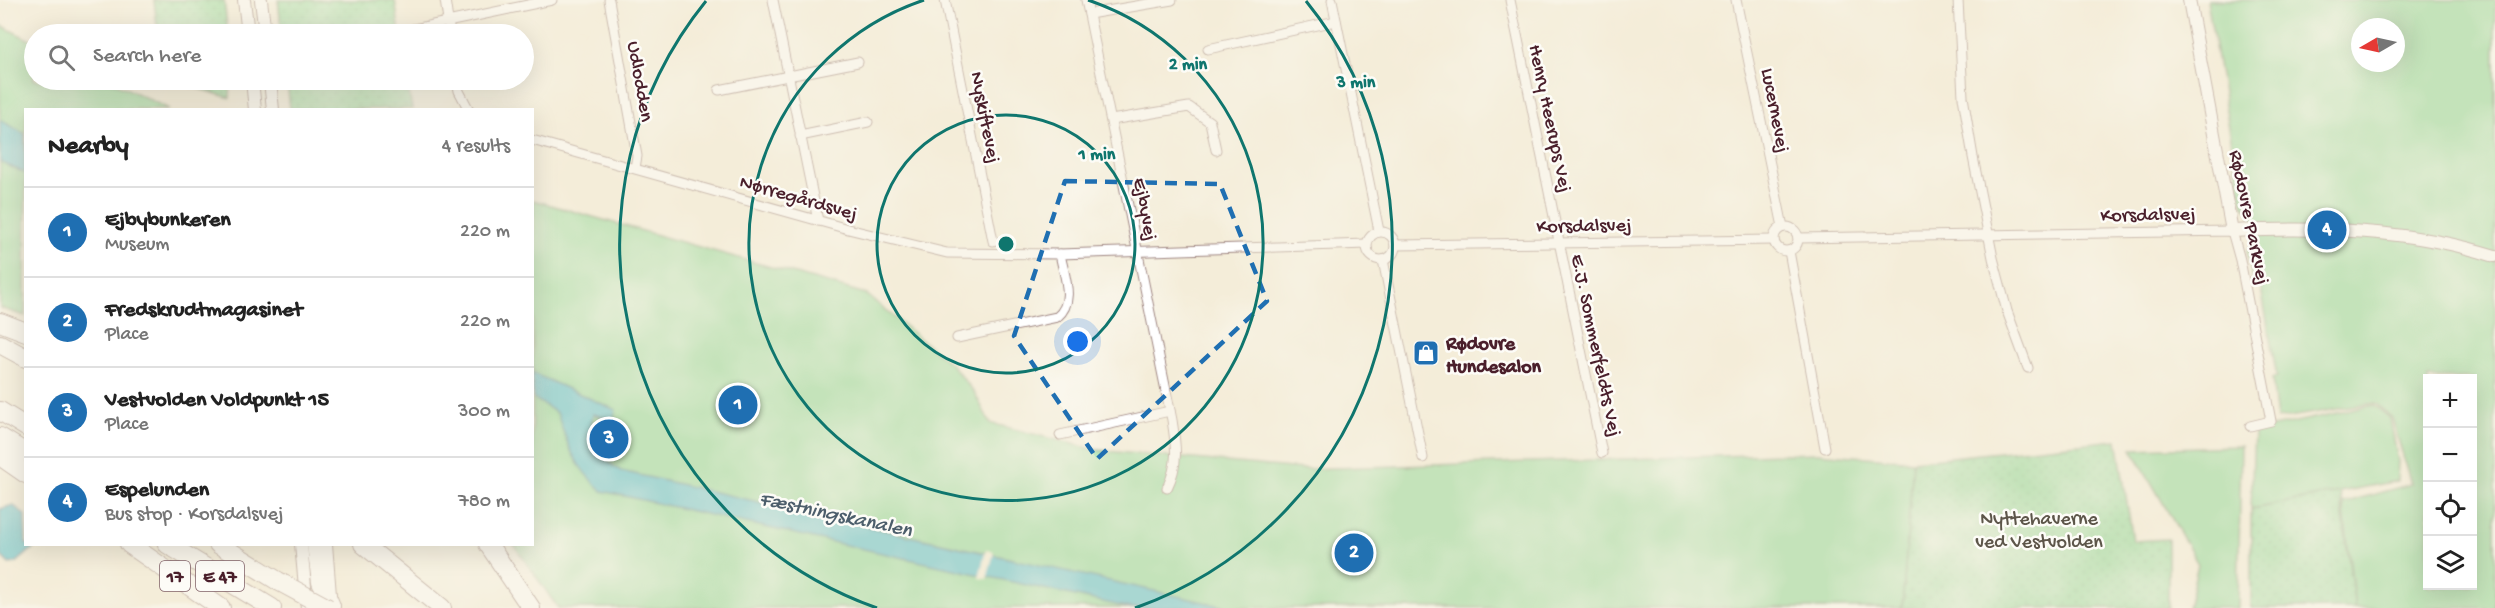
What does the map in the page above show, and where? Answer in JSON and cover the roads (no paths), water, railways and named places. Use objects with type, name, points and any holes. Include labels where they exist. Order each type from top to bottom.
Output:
[{"type":"highway","points":[[0,322],[24,331]]},
{"type":"highway","points":[[0,344],[24,357]]},
{"type":"highway","points":[[0,411],[24,427]]},
{"type":"highway","points":[[0,437],[24,452]]},
{"type":"highway","points":[[0,456],[24,473]]},
{"type":"highway","name":"17","points":[[132,546],[221,608]]},
{"type":"highway","name":"E 47","points":[[170,546],[272,608]]},
{"type":"highway","name":"E 47","points":[[221,546],[278,581],[330,607]]},
{"type":"highway","points":[[316,546],[321,582],[330,607]]},
{"type":"highway","points":[[365,546],[442,608]]},
{"type":"highway","points":[[489,546],[531,608]]},
{"type":"street","points":[[244,0],[247,24]]},
{"type":"street","points":[[261,0],[264,24]]},
{"type":"street","points":[[445,0],[449,23]]},
{"type":"street","points":[[444,24],[552,0]]},
{"type":"street","name":"Udlodden","points":[[609,0],[637,156],[635,168]]},
{"type":"street","points":[[773,0],[818,221]]},
{"type":"street","name":"Nyskiftevej","points":[[945,0],[993,241]]},
{"type":"street","name":"Ejbyvej","points":[[1086,0],[1177,452],[1174,474],[1167,488]]},
{"type":"street","points":[[1089,14],[1172,0]]},
{"type":"street","points":[[1332,0],[1379,231]]},
{"type":"street","name":"Henry Heerups Vej","points":[[1510,0],[1559,244]]},
{"type":"street","name":"Lucernevej","points":[[1736,0],[1783,227]]},
{"type":"street","points":[[1958,0],[1967,127],[1988,235],[2007,311],[2028,368]]},
{"type":"street","name":"Rødovre Parkvej","points":[[2189,0],[2232,231],[2240,260],[2271,421],[2250,426]]},
{"type":"street","points":[[1208,49],[1336,21]]},
{"type":"street","points":[[719,90],[858,62]]},
{"type":"street","points":[[253,90],[255,108]]},
{"type":"street","points":[[271,90],[273,108]]},
{"type":"street","points":[[459,90],[468,108]]},
{"type":"street","points":[[1111,120],[1188,107],[1210,122],[1216,150]]},
{"type":"street","points":[[800,136],[868,122]]},
{"type":"street","name":"Nørregårdsvej","points":[[534,141],[818,221],[947,254],[1137,252]]},
{"type":"street","points":[[1783,227],[1792,228],[1798,238],[1796,247],[1789,251],[1780,250],[1774,240],[1775,234],[1783,227]]},
{"type":"street","name":"Korsdalsvej","points":[[1798,238],[2307,229],[2401,235],[2495,256]]},
{"type":"street","points":[[1367,244],[1371,236],[1379,231]]},
{"type":"street","points":[[1367,244],[1373,257],[1383,260],[1392,255],[1395,245],[1390,235],[1379,231]]},
{"type":"street","name":"Korsdalsvej","points":[[1395,245],[1774,240]]},
{"type":"street","points":[[1137,252],[1367,244]]},
{"type":"street","name":"E.J. Sommerfeldts Vej","points":[[1559,244],[1602,453]]},
{"type":"street","points":[[1789,251],[1825,448]]},
{"type":"street","points":[[957,338],[1057,317],[1065,310],[1069,297],[1060,254]]},
{"type":"street","points":[[1383,260],[1423,458]]},
{"type":"street","points":[[1060,435],[1170,411]]},
{"type":"street","points":[[301,546],[307,608]]},
{"type":"street","points":[[326,546],[330,607]]},
{"type":"water","points":[[0,120],[24,133],[24,173],[0,162]]},
{"type":"water","points":[[534,374],[616,410],[613,420],[593,414],[591,434],[599,454],[621,471],[1230,608],[1130,608],[602,491],[579,465],[557,413],[534,399]]},
{"type":"water","points":[[13,505],[24,514],[24,546],[36,546],[16,563],[9,564],[0,555],[0,509]]},
{"type":"place","name":"Espelunden","points":[[2327,230]]},
{"type":"place","name":"Rødovre Hundesalon","points":[[1426,353]]},
{"type":"place","name":"Ejbybunkeren","points":[[738,405]]},
{"type":"place","name":"Vestvolden Voldpunkt 15","points":[[609,439]]},
{"type":"place","name":"Fredskrudtmagasinet","points":[[1354,553]]},
{"type":"water label","name":"Fæstningskanalen","points":[[836,513]]},
{"type":"park label","name":"Nyttehaverne ved Vestvolden","points":[[2039,528]]}]
